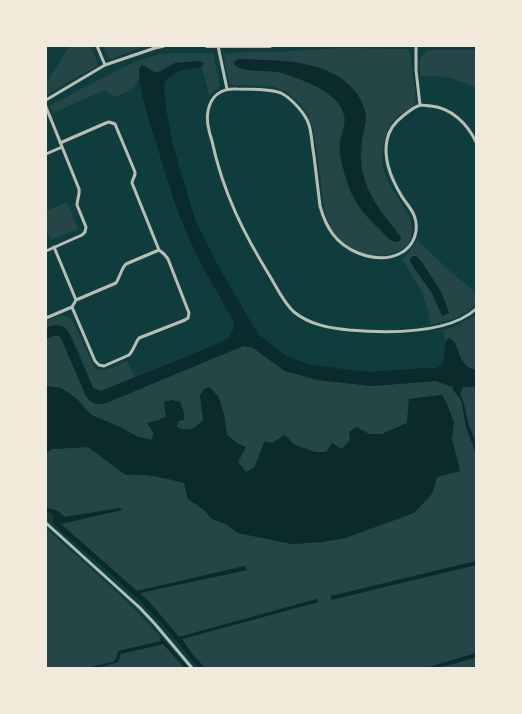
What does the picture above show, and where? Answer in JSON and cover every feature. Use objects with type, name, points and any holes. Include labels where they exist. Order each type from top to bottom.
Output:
[{"type":"street","points":[[96,46],[105,65]]},
{"type":"street","points":[[46,100],[105,65],[164,46]]},
{"type":"street","points":[[207,46],[270,46]]},
{"type":"street","points":[[218,46],[227,89]]},
{"type":"street","points":[[416,46],[416,70],[420,105]]},
{"type":"street","points":[[476,142],[458,116],[439,107],[420,105],[411,110],[393,126],[386,141],[387,161],[392,177],[400,194],[414,214],[417,229],[415,237],[403,252],[393,257],[374,258],[352,251],[340,243],[331,233],[323,217],[320,206],[309,124],[300,110],[291,101],[280,93],[264,90],[227,89],[216,94],[213,98],[208,110],[207,118],[213,149],[234,213],[251,245],[282,296],[294,311],[309,321],[333,329],[389,332],[434,328],[455,322],[472,313],[476,309]]},
{"type":"street","points":[[46,107],[80,191],[77,205],[86,227],[85,232],[82,235],[46,250]]},
{"type":"street","points":[[60,143],[106,122],[115,124],[135,172],[132,183],[159,250],[168,259],[189,310],[189,315],[185,320],[140,338],[129,355],[101,366],[95,361],[72,307]]},
{"type":"street","points":[[46,154],[62,147]]},
{"type":"street","points":[[54,247],[76,300]]},
{"type":"street","points":[[46,318],[72,307],[76,300],[116,282],[126,264],[159,250]]},
{"type":"street","points":[[46,523],[140,608],[192,668]]},
{"type":"shaded area","points":[[70,46],[91,46],[98,65],[46,95],[46,83]]},
{"type":"shaded area","points":[[103,46],[146,46],[111,59],[108,57]]},
{"type":"shaded area","points":[[341,48],[408,49],[416,99],[411,108],[397,117],[392,123],[385,139],[382,154],[386,177],[408,214],[411,222],[412,232],[410,241],[402,249],[393,253],[382,255],[367,254],[351,248],[338,238],[330,228],[325,213],[314,131],[303,107],[285,91],[271,86],[232,85],[229,83],[223,54],[244,52],[277,52]],"holes":[[[238,59],[283,61],[313,66],[339,78],[358,94],[361,109],[363,174],[373,199],[401,238],[397,242],[392,241],[369,219],[359,207],[351,193],[340,157],[344,118],[341,108],[337,102],[323,90],[296,77],[280,72],[240,69],[235,61]]]},
{"type":"shaded area","points":[[428,50],[476,50],[476,88],[450,78],[421,76],[420,59]]},
{"type":"shaded area","points":[[172,53],[213,53],[220,86],[209,96],[202,67],[204,63],[159,72],[155,72],[145,66],[139,70],[140,78],[130,91],[114,97],[105,90],[53,113],[50,106],[134,62],[156,55]]},
{"type":"shaded area","points":[[238,59],[286,61],[318,67],[332,73],[345,82],[356,93],[360,98],[366,115],[361,153],[364,178],[374,201],[401,238],[400,241],[397,242],[391,240],[369,218],[354,199],[348,186],[340,151],[345,119],[344,113],[337,101],[320,88],[286,74],[239,68],[234,65],[235,61]]},
{"type":"shaded area","points":[[199,61],[204,63],[202,67],[180,71],[171,75],[164,84],[166,108],[173,145],[196,222],[221,271],[258,334],[286,356],[312,365],[368,372],[434,368],[440,366],[443,363],[445,346],[449,338],[456,345],[465,364],[469,368],[476,370],[476,387],[463,387],[460,394],[476,444],[476,487],[475,451],[466,427],[462,403],[453,390],[453,387],[436,381],[371,386],[317,380],[285,371],[252,347],[243,346],[106,403],[97,404],[90,401],[86,396],[61,338],[52,336],[46,339],[46,328],[58,326],[63,327],[68,331],[93,388],[101,391],[222,342],[232,333],[233,320],[200,262],[175,204],[147,114],[139,80],[139,69],[142,65],[154,72],[159,72],[175,63]]},
{"type":"shaded area","points":[[67,202],[78,229],[51,240],[46,229],[46,211]]},
{"type":"shaded area","points":[[417,240],[476,293],[476,304],[461,315],[430,325],[428,309],[421,290],[402,259]],"holes":[[[421,261],[443,296],[437,304],[432,293],[414,269]]]},
{"type":"shaded area","points":[[413,256],[416,256],[421,261],[438,287],[449,313],[442,316],[432,293],[411,263],[410,259]]},
{"type":"shaded area","points":[[476,315],[476,370],[464,363],[454,341],[447,339],[445,342],[443,330],[454,327]]},
{"type":"shaded area","points":[[59,316],[67,316],[72,320],[95,368],[103,370],[115,367],[127,361],[135,377],[101,391],[93,388],[68,331],[60,325],[53,325],[46,328],[46,321]]},
{"type":"shaded area","points":[[56,335],[61,338],[86,396],[99,404],[106,403],[243,346],[251,347],[285,371],[371,386],[436,381],[453,387],[453,390],[462,403],[466,427],[475,451],[476,561],[383,584],[331,599],[476,565],[476,653],[426,668],[205,668],[181,639],[318,602],[317,599],[179,637],[152,605],[139,593],[247,570],[245,566],[137,591],[60,524],[121,510],[121,508],[65,517],[58,511],[46,507],[46,454],[52,449],[88,447],[126,475],[148,475],[184,483],[188,499],[204,510],[212,519],[226,524],[238,533],[292,544],[322,542],[345,538],[414,513],[432,494],[437,477],[459,471],[452,439],[453,423],[447,404],[442,395],[409,399],[407,423],[382,434],[369,434],[350,440],[342,449],[326,452],[315,452],[295,445],[265,441],[254,468],[246,472],[238,462],[237,443],[227,435],[224,414],[218,396],[209,387],[200,395],[203,420],[197,426],[191,429],[177,427],[178,421],[184,413],[179,402],[171,400],[164,403],[166,416],[159,420],[151,429],[154,434],[151,440],[138,437],[118,426],[91,415],[77,399],[61,388],[46,386],[46,339]]},
{"type":"shaded area","points":[[46,386],[61,388],[77,399],[91,415],[118,426],[138,437],[151,440],[154,434],[147,423],[159,420],[166,416],[164,402],[171,400],[180,402],[184,413],[184,420],[178,421],[177,427],[188,430],[194,428],[200,423],[203,420],[200,395],[204,389],[209,387],[218,396],[224,414],[227,435],[237,443],[246,447],[238,462],[246,472],[254,468],[265,441],[272,443],[285,435],[295,445],[315,452],[326,452],[332,443],[342,449],[350,440],[349,432],[357,427],[369,434],[382,434],[407,423],[409,399],[442,395],[454,423],[452,439],[460,471],[437,477],[432,494],[414,513],[345,538],[322,542],[292,544],[238,533],[226,524],[212,519],[204,510],[188,499],[184,483],[148,475],[126,475],[88,447],[52,449],[46,454]]},
{"type":"shaded area","points":[[463,387],[476,387],[476,444],[468,426],[460,394]]},
{"type":"shaded area","points":[[46,507],[58,511],[65,517],[121,508],[122,510],[61,524],[137,591],[245,566],[247,570],[140,593],[179,637],[317,599],[318,602],[182,639],[192,654],[205,668],[199,668],[163,625],[138,599],[53,523],[54,516],[46,511]]},
{"type":"shaded area","points":[[46,529],[120,595],[148,623],[161,638],[161,641],[119,651],[113,662],[87,668],[46,668]]},
{"type":"shaded area","points":[[476,561],[476,565],[331,600],[331,596]]},
{"type":"shaded area","points":[[160,638],[162,638],[188,668],[185,668],[163,644],[121,654],[118,662],[96,668],[87,668],[113,662],[116,659],[118,651],[161,641]]},
{"type":"shaded area","points":[[163,644],[185,668],[96,668],[118,662],[120,654]]},
{"type":"shaded area","points":[[476,653],[476,657],[464,661],[445,666],[426,668]]},
{"type":"shaded area","points":[[476,657],[476,668],[437,668],[442,666]]}]
